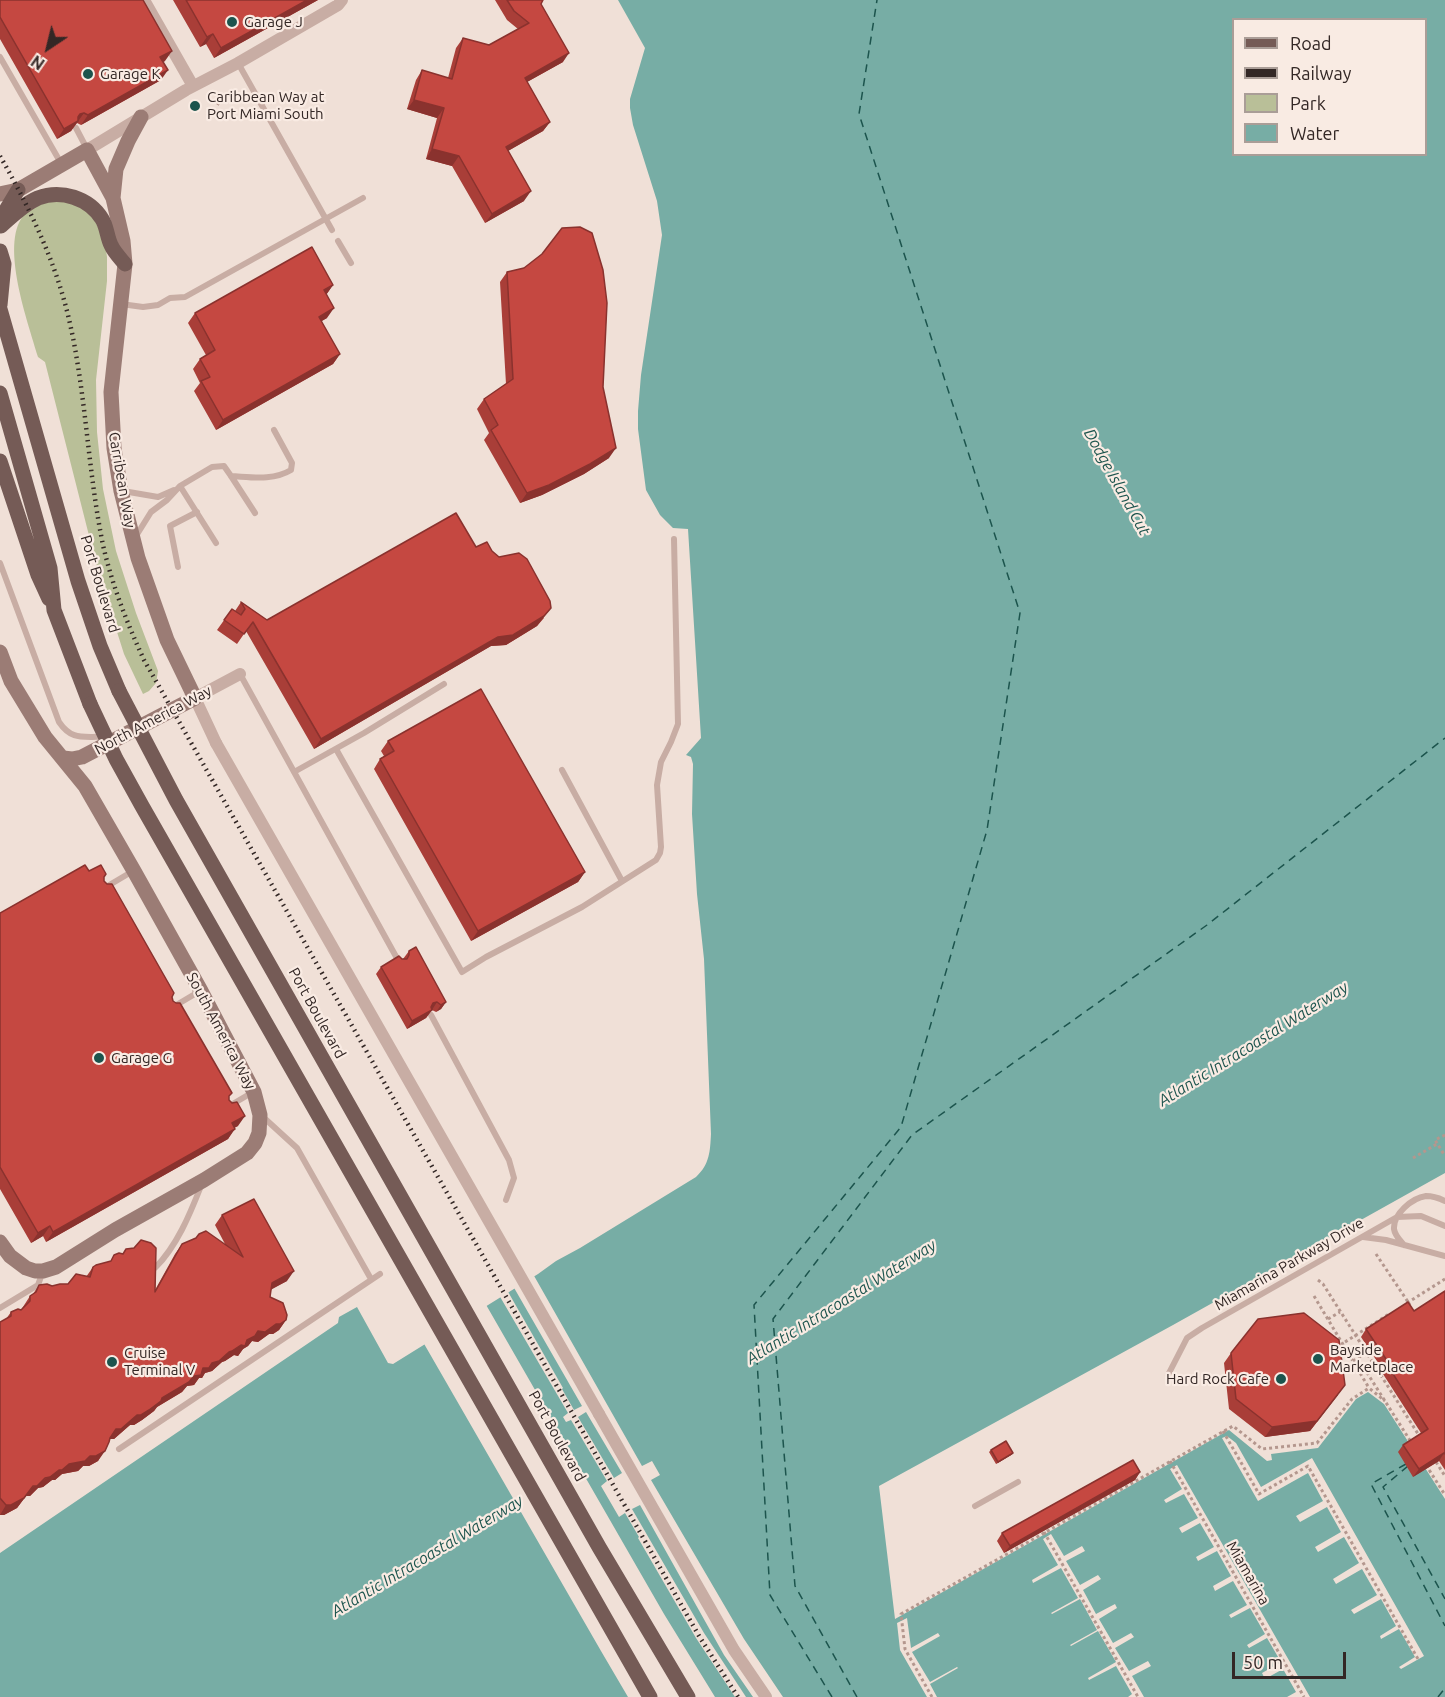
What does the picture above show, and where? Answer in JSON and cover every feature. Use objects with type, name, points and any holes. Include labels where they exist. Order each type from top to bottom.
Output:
[{"type":"main road","points":[[0,230],[3,215],[18,190]]},
{"type":"main road","points":[[1,226],[26,205],[39,198],[59,194],[79,198],[103,220],[111,247],[124,264]]},
{"type":"main road","points":[[0,252],[3,264],[0,307]]},
{"type":"main road","name":"Port Boulevard","points":[[0,307],[78,581],[100,646],[119,691],[164,779],[534,1434],[688,1697]]},
{"type":"main road","points":[[0,393],[50,568],[54,610]]},
{"type":"main road","points":[[0,461],[38,575],[90,704],[116,759],[650,1697]]},
{"type":"street","points":[[144,0],[193,86]]},
{"type":"street","points":[[0,194],[18,190],[193,86],[238,63],[338,5],[342,0]]},
{"type":"street","points":[[113,198],[116,169],[141,117]]},
{"type":"street","name":"Carribean Way","points":[[87,150],[113,198],[123,241],[124,264],[111,392],[114,448],[122,491],[133,541],[167,640],[195,698]]},
{"type":"street","name":"South America Way","points":[[0,652],[11,681],[45,738],[85,786],[134,871],[254,1092],[260,1115],[259,1133],[247,1153],[63,1263],[43,1271]]},
{"type":"street","name":"North America Way","points":[[63,758],[82,757],[240,674]]},
{"type":"street","points":[[195,698],[216,743],[734,1650],[766,1697]]},
{"type":"street","points":[[0,1242],[10,1256],[27,1268],[43,1271]]},
{"type":"lane","points":[[0,57],[62,165]]},
{"type":"lane","points":[[238,63],[332,230]]},
{"type":"lane","points":[[76,128],[87,150]]},
{"type":"lane","points":[[120,303],[143,307],[158,305],[170,298],[185,297],[363,198]]},
{"type":"lane","points":[[338,241],[351,263]]},
{"type":"lane","points":[[231,476],[256,478],[282,475],[291,470],[292,463],[274,430]]},
{"type":"lane","points":[[122,491],[158,496],[177,488],[212,467],[224,466],[255,513]]},
{"type":"lane","points":[[177,488],[216,543]]},
{"type":"lane","points":[[133,541],[151,512],[167,500],[177,488]]},
{"type":"lane","points":[[178,567],[170,526],[196,512]]},
{"type":"lane","points":[[336,749],[462,972],[582,907],[656,860],[660,853],[657,785],[661,762],[678,724],[674,539]]},
{"type":"lane","points":[[0,562],[59,722],[64,730],[74,736],[120,738]]},
{"type":"lane","points":[[240,674],[399,962]]},
{"type":"lane","points":[[294,772],[444,684]]},
{"type":"lane","points":[[562,770],[622,881]]},
{"type":"lane","points":[[102,890],[134,871]]},
{"type":"lane","points":[[170,1008],[201,991]]},
{"type":"lane","points":[[430,1015],[508,1160],[514,1178],[506,1200]]},
{"type":"lane","points":[[227,1108],[254,1092]]},
{"type":"lane","points":[[260,1115],[297,1148],[371,1279]]},
{"type":"lane","points":[[155,1268],[170,1250],[204,1180]]},
{"type":"lane","name":"Miamarina Parkway Drive","points":[[1168,1375],[1187,1338],[1202,1328],[1397,1217],[1410,1203],[1421,1197],[1429,1196],[1445,1200]]},
{"type":"lane","points":[[1404,1245],[1395,1233],[1394,1226],[1397,1217],[1421,1216],[1445,1226]]},
{"type":"lane","points":[[1362,1237],[1386,1240],[1445,1256]]},
{"type":"lane","points":[[0,1308],[38,1286],[43,1271]]},
{"type":"lane","points":[[119,1449],[380,1274]]},
{"type":"lane","points":[[975,1506],[1018,1482]]},
{"type":"path","points":[[215,92],[220,101],[216,107]]},
{"type":"path","points":[[1445,1135],[1436,1140],[1445,1156]]},
{"type":"path","points":[[1413,1158],[1437,1144]]},
{"type":"path","points":[[1377,1254],[1414,1312]]},
{"type":"path","points":[[1399,1308],[1445,1279]]},
{"type":"path","points":[[1318,1280],[1323,1284],[1420,1438]]},
{"type":"path","points":[[1314,1296],[1369,1388],[1385,1401]]},
{"type":"path","points":[[1328,1319],[1340,1312]]},
{"type":"path","points":[[1345,1342],[1390,1314]]},
{"type":"path","points":[[1353,1361],[1366,1353]]},
{"type":"path","points":[[1359,1371],[1364,1368],[1415,1448]]},
{"type":"path","points":[[932,1697],[905,1649],[901,1614],[1233,1426],[1262,1449],[1317,1443],[1352,1398],[1369,1388]]},
{"type":"path","points":[[1223,1431],[1259,1494],[1308,1466],[1418,1659]]},
{"type":"path","points":[[1421,1457],[1445,1495]]},
{"type":"path","name":"Miamarina","points":[[1170,1461],[1305,1697]]},
{"type":"path","points":[[1436,1462],[1445,1476]]},
{"type":"path","points":[[1044,1532],[1138,1697]]},
{"type":"green space","points":[[55,198],[77,204],[93,216],[105,243],[107,281],[96,380],[97,432],[103,489],[116,551],[158,671],[156,683],[143,694],[124,654],[99,575],[45,362],[38,357],[18,285],[14,246],[17,229],[26,213]]},
{"type":"water","points":[[618,0],[1445,0],[1445,1173],[879,1486],[895,1619],[1229,1430],[1267,1461],[1272,1460],[1271,1454],[1318,1448],[1356,1399],[1368,1392],[1384,1404],[1445,1499],[1445,1697],[0,1697],[0,1553],[338,1323],[339,1317],[357,1307],[388,1363],[393,1364],[556,1261],[696,1177],[707,1162],[711,1134],[704,959],[692,814],[693,764],[691,757],[686,755],[701,738],[688,529],[673,528],[660,515],[646,490],[638,429],[638,411],[641,375],[662,235],[657,201],[633,125],[630,99],[645,48]]},
{"type":"pier","points":[[533,1274],[642,1466],[652,1461],[660,1475],[651,1480],[744,1639],[783,1697],[753,1697],[724,1655],[640,1505],[632,1509],[704,1633],[746,1697],[735,1697],[696,1638],[625,1513],[619,1517],[601,1486],[607,1481],[571,1420],[566,1422],[563,1417],[568,1413],[499,1295],[507,1290],[574,1410],[582,1406],[513,1286]],"holes":[[[586,1412],[622,1473],[614,1478],[578,1417]]]},
{"type":"pier","points":[[485,1303],[664,1614],[715,1697],[628,1697],[601,1651],[423,1342]]},
{"type":"pier","points":[[1227,1436],[1236,1443],[1261,1487],[1312,1458],[1424,1656],[1401,1669],[1399,1667],[1415,1657],[1399,1629],[1381,1639],[1380,1636],[1396,1626],[1381,1599],[1354,1614],[1351,1610],[1377,1595],[1362,1569],[1336,1584],[1333,1579],[1359,1563],[1344,1537],[1318,1552],[1315,1547],[1341,1532],[1327,1507],[1300,1522],[1296,1516],[1323,1501],[1308,1473],[1258,1501],[1222,1438]]},
{"type":"pier","points":[[1177,1465],[1310,1697],[1287,1697],[1296,1692],[1283,1669],[1265,1679],[1262,1673],[1281,1662],[1267,1638],[1249,1648],[1247,1645],[1265,1634],[1250,1608],[1231,1618],[1229,1615],[1247,1605],[1233,1581],[1215,1591],[1213,1586],[1231,1576],[1217,1551],[1198,1561],[1196,1557],[1214,1547],[1200,1523],[1182,1533],[1179,1528],[1198,1518],[1184,1494],[1166,1503],[1164,1500],[1182,1489],[1170,1469]]},
{"type":"pier","points":[[1051,1534],[1064,1556],[1082,1546],[1085,1551],[1066,1561],[1080,1585],[1098,1575],[1101,1579],[1083,1590],[1096,1614],[1115,1604],[1117,1608],[1099,1619],[1113,1643],[1131,1633],[1134,1637],[1115,1648],[1129,1671],[1148,1661],[1151,1666],[1132,1676],[1144,1697],[1128,1697],[1132,1694],[1116,1666],[1089,1680],[1088,1678],[1116,1662],[1098,1631],[1070,1645],[1097,1630],[1080,1599],[1051,1613],[1078,1598],[1061,1568],[1033,1583],[1032,1580],[1058,1565],[1043,1539]]},
{"type":"pier","points":[[907,1618],[911,1648],[938,1633],[940,1636],[912,1652],[930,1682],[958,1668],[930,1684],[937,1697],[927,1697],[900,1650],[897,1623]]},
{"type":"building","name":"Garage K","points":[[0,0],[143,0],[172,51],[160,57],[168,70],[88,115],[80,114],[78,121],[64,129],[0,17]]},
{"type":"building","name":"Garage J","points":[[186,0],[307,0],[221,48],[213,34],[207,37]]},
{"type":"building","points":[[507,0],[543,0],[541,4],[569,53],[525,78],[550,122],[506,147],[531,191],[492,214],[459,156],[432,149],[444,108],[414,100],[422,70],[452,79],[463,38],[489,45],[529,23],[514,11]]},
{"type":"building","points":[[580,227],[592,233],[603,270],[607,303],[603,387],[616,448],[549,485],[527,493],[491,430],[498,425],[484,399],[513,379],[507,272],[524,268],[542,254],[562,228]]},
{"type":"building","points":[[312,247],[333,285],[324,290],[334,308],[319,317],[340,354],[223,420],[201,381],[210,377],[200,359],[215,350],[195,313]]},
{"type":"building","points":[[456,513],[476,547],[487,542],[499,557],[519,553],[527,559],[550,601],[551,608],[544,616],[513,635],[498,637],[321,739],[253,622],[244,634],[224,620],[232,609],[241,615],[245,609],[241,602],[267,620]]},
{"type":"building","points":[[481,689],[585,872],[478,931],[380,759],[394,751],[388,741]]},
{"type":"building","name":"Garage G","points":[[85,865],[89,871],[101,865],[106,874],[104,881],[112,884],[174,993],[173,1001],[180,1003],[232,1093],[229,1100],[232,1103],[237,1102],[245,1116],[232,1123],[235,1129],[53,1232],[50,1226],[38,1233],[0,1167],[0,913]]},
{"type":"building","points":[[416,947],[446,1002],[441,1005],[437,1002],[433,1003],[432,1010],[412,1021],[381,967],[399,956],[407,959],[409,951]]},
{"type":"building","name":"Cruise Terminal V","points":[[254,1199],[294,1271],[272,1283],[270,1297],[283,1303],[287,1315],[286,1320],[265,1332],[258,1331],[255,1336],[247,1340],[245,1346],[241,1345],[229,1352],[219,1361],[212,1363],[209,1368],[203,1368],[201,1375],[194,1376],[149,1410],[137,1415],[121,1429],[116,1429],[105,1451],[96,1456],[90,1456],[85,1461],[69,1464],[45,1478],[37,1486],[33,1486],[24,1498],[11,1505],[6,1505],[0,1498],[0,1322],[11,1316],[11,1312],[21,1310],[30,1301],[30,1296],[36,1292],[39,1285],[68,1284],[76,1274],[90,1277],[93,1267],[111,1261],[114,1255],[123,1254],[126,1249],[134,1248],[141,1240],[151,1243],[156,1248],[155,1292],[182,1244],[206,1231],[243,1257],[222,1215]]},
{"type":"building","points":[[1445,1291],[1445,1454],[1419,1469],[1403,1445],[1428,1429],[1366,1329],[1408,1302],[1414,1311]]},
{"type":"building","name":"Hard Rock Cafe","points":[[1304,1313],[1339,1340],[1345,1385],[1317,1421],[1272,1427],[1236,1399],[1231,1353],[1258,1319]]},
{"type":"building","points":[[1006,1441],[1013,1453],[998,1462],[991,1450]]},
{"type":"building","points":[[1133,1460],[1140,1472],[1010,1546],[1002,1533]]},
{"type":"ferry route","points":[[832,1697],[770,1595],[754,1305],[901,1127],[987,830],[1020,613],[859,114],[877,0]]},
{"type":"ferry route","points":[[857,1697],[795,1586],[773,1319],[912,1135],[1207,925],[1445,738]]},
{"type":"ferry route","points":[[1406,1464],[1371,1484],[1445,1626]]},
{"type":"ferry route","points":[[1408,1466],[1383,1487],[1445,1599]]},
{"type":"ferry route","points":[[1438,1697],[1445,1688]]},
{"type":"railway","points":[[0,156],[39,231],[55,270],[67,311],[78,369],[103,545],[121,604],[144,660],[699,1636],[738,1697]]},
{"type":"place","name":"Garage J","points":[[232,22]]},
{"type":"place","name":"Garage K","points":[[88,74]]},
{"type":"place","name":"Caribbean Way at Port Miami South","points":[[195,106]]},
{"type":"place","name":"Garage G","points":[[99,1058]]},
{"type":"place","name":"Bayside Marketplace","points":[[1318,1359]]},
{"type":"place","name":"Cruise Terminal V","points":[[112,1362]]},
{"type":"place","name":"Hard Rock Cafe","points":[[1281,1379]]},
{"type":"water label","name":"Dodge Island Cut","points":[[1117,482]]},
{"type":"water label","name":"Atlantic Intracoastal Waterway","points":[[1253,1044]]},
{"type":"water label","name":"Atlantic Intracoastal Waterway","points":[[841,1302]]},
{"type":"water label","name":"Atlantic Intracoastal Waterway","points":[[427,1556]]}]
